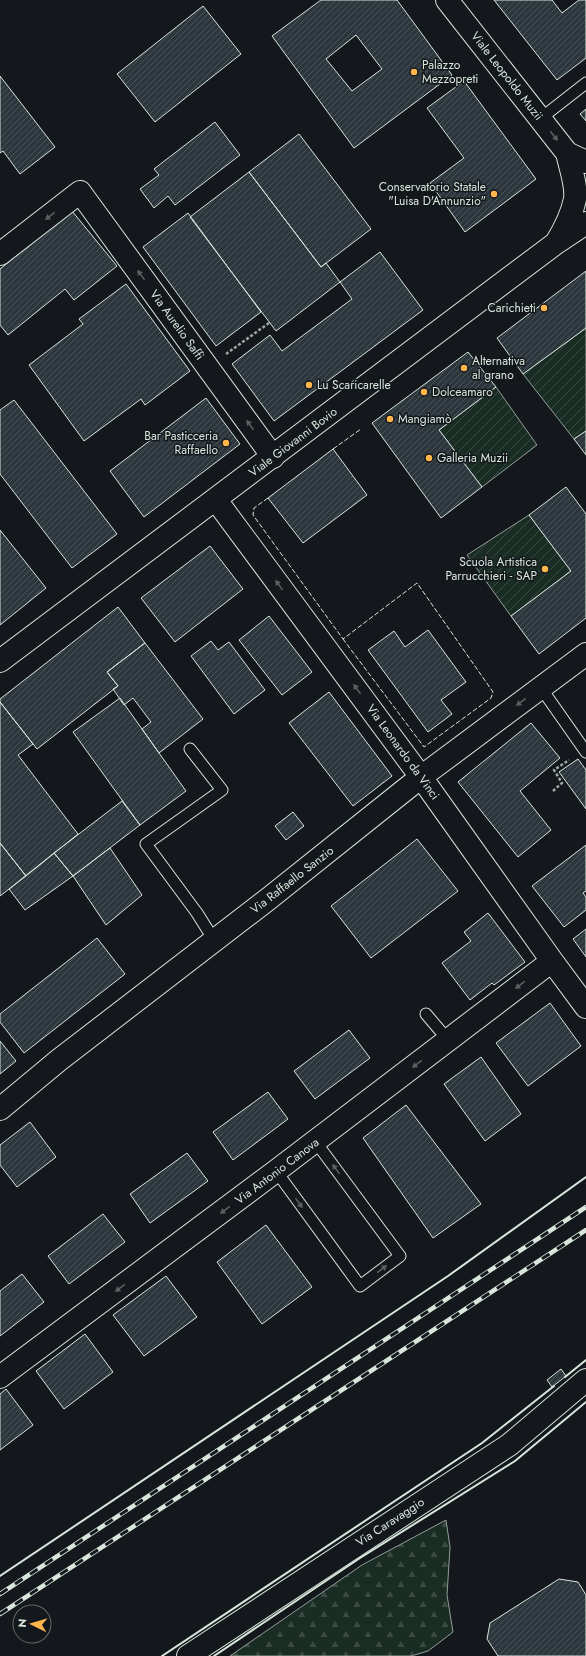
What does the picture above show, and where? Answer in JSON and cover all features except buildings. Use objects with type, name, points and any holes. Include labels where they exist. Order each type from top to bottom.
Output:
[{"type":"street","name":"Viale Leopoldo Muzii","points":[[447,0],[567,153],[580,205],[565,226],[556,244]]},
{"type":"street","name":"Viale Leopoldo Muzii","points":[[567,153],[586,162]]},
{"type":"street","name":"Via Aurelio Saffi","points":[[0,254],[80,192],[273,457]]},
{"type":"street","name":"Viale Giovanni Bovio","points":[[3,654],[216,500],[586,222]]},
{"type":"street","name":"Via Leonardo da Vinci","points":[[216,500],[422,777],[586,1007]]},
{"type":"street","name":"Via Raffaello Sanzio","points":[[0,1109],[59,1060],[422,777],[586,654]]},
{"type":"street","name":"Via Antonio Canova","points":[[0,1377],[276,1172],[552,961]]},
{"type":"street","name":"Via Caravaggio","points":[[188,1656],[509,1444],[586,1380]]},
{"type":"lane","points":[[540,119],[586,83]]},
{"type":"lane","points":[[541,688],[586,752]]},
{"type":"lane","points":[[190,749],[222,790],[146,844],[197,913],[214,940]]},
{"type":"lane","points":[[426,1014],[448,1040]]},
{"type":"lane","points":[[276,1172],[360,1286],[400,1256],[315,1141]]},
{"type":"path","points":[[208,367],[269,323]]},
{"type":"path","points":[[553,791],[562,782],[554,770],[569,760]]},
{"type":"green space","points":[[586,328],[586,431],[574,439],[523,374]]},
{"type":"green space","points":[[496,387],[537,445],[482,487],[439,430]]},
{"type":"green space","points":[[529,515],[571,571],[511,616],[467,555]]},
{"type":"green space","points":[[446,1520],[450,1547],[447,1595],[453,1632],[428,1651],[411,1656],[230,1656],[362,1565]]},
{"type":"railway","points":[[0,1594],[586,1207]]},
{"type":"railway","points":[[0,1614],[586,1230]]},
{"type":"fence","points":[[333,449],[361,429]]},
{"type":"fence","points":[[268,498],[254,508],[253,515],[343,639],[417,583],[493,692],[491,698],[424,747],[343,639]]},
{"type":"wall","points":[[0,1576],[448,1276],[586,1177]]},
{"type":"wall","points":[[565,1377],[586,1360]]},
{"type":"wall","points":[[162,1656],[482,1443],[554,1386]]},
{"type":"wall","points":[[214,1656],[360,1558],[515,1461],[586,1402]]},
{"type":"place","name":"Palazzo Mezzopreti","points":[[414,72]]},
{"type":"place","name":"Conservatorio Statale \"Luisa D'Annunzio\"","points":[[494,194]]},
{"type":"place","name":"Carichieti","points":[[544,308]]},
{"type":"place","name":"Alternativa al grano","points":[[464,368]]},
{"type":"place","name":"Lu Scaricarelle","points":[[309,385]]},
{"type":"place","name":"Dolceamaro","points":[[424,392]]},
{"type":"place","name":"Mangiamò","points":[[390,419]]},
{"type":"place","name":"Bar Pasticceria Raffaello","points":[[226,443]]},
{"type":"place","name":"Galleria Muzii","points":[[429,458]]},
{"type":"place","name":"Scuola Artistica Parrucchieri - SAP","points":[[545,569]]}]
